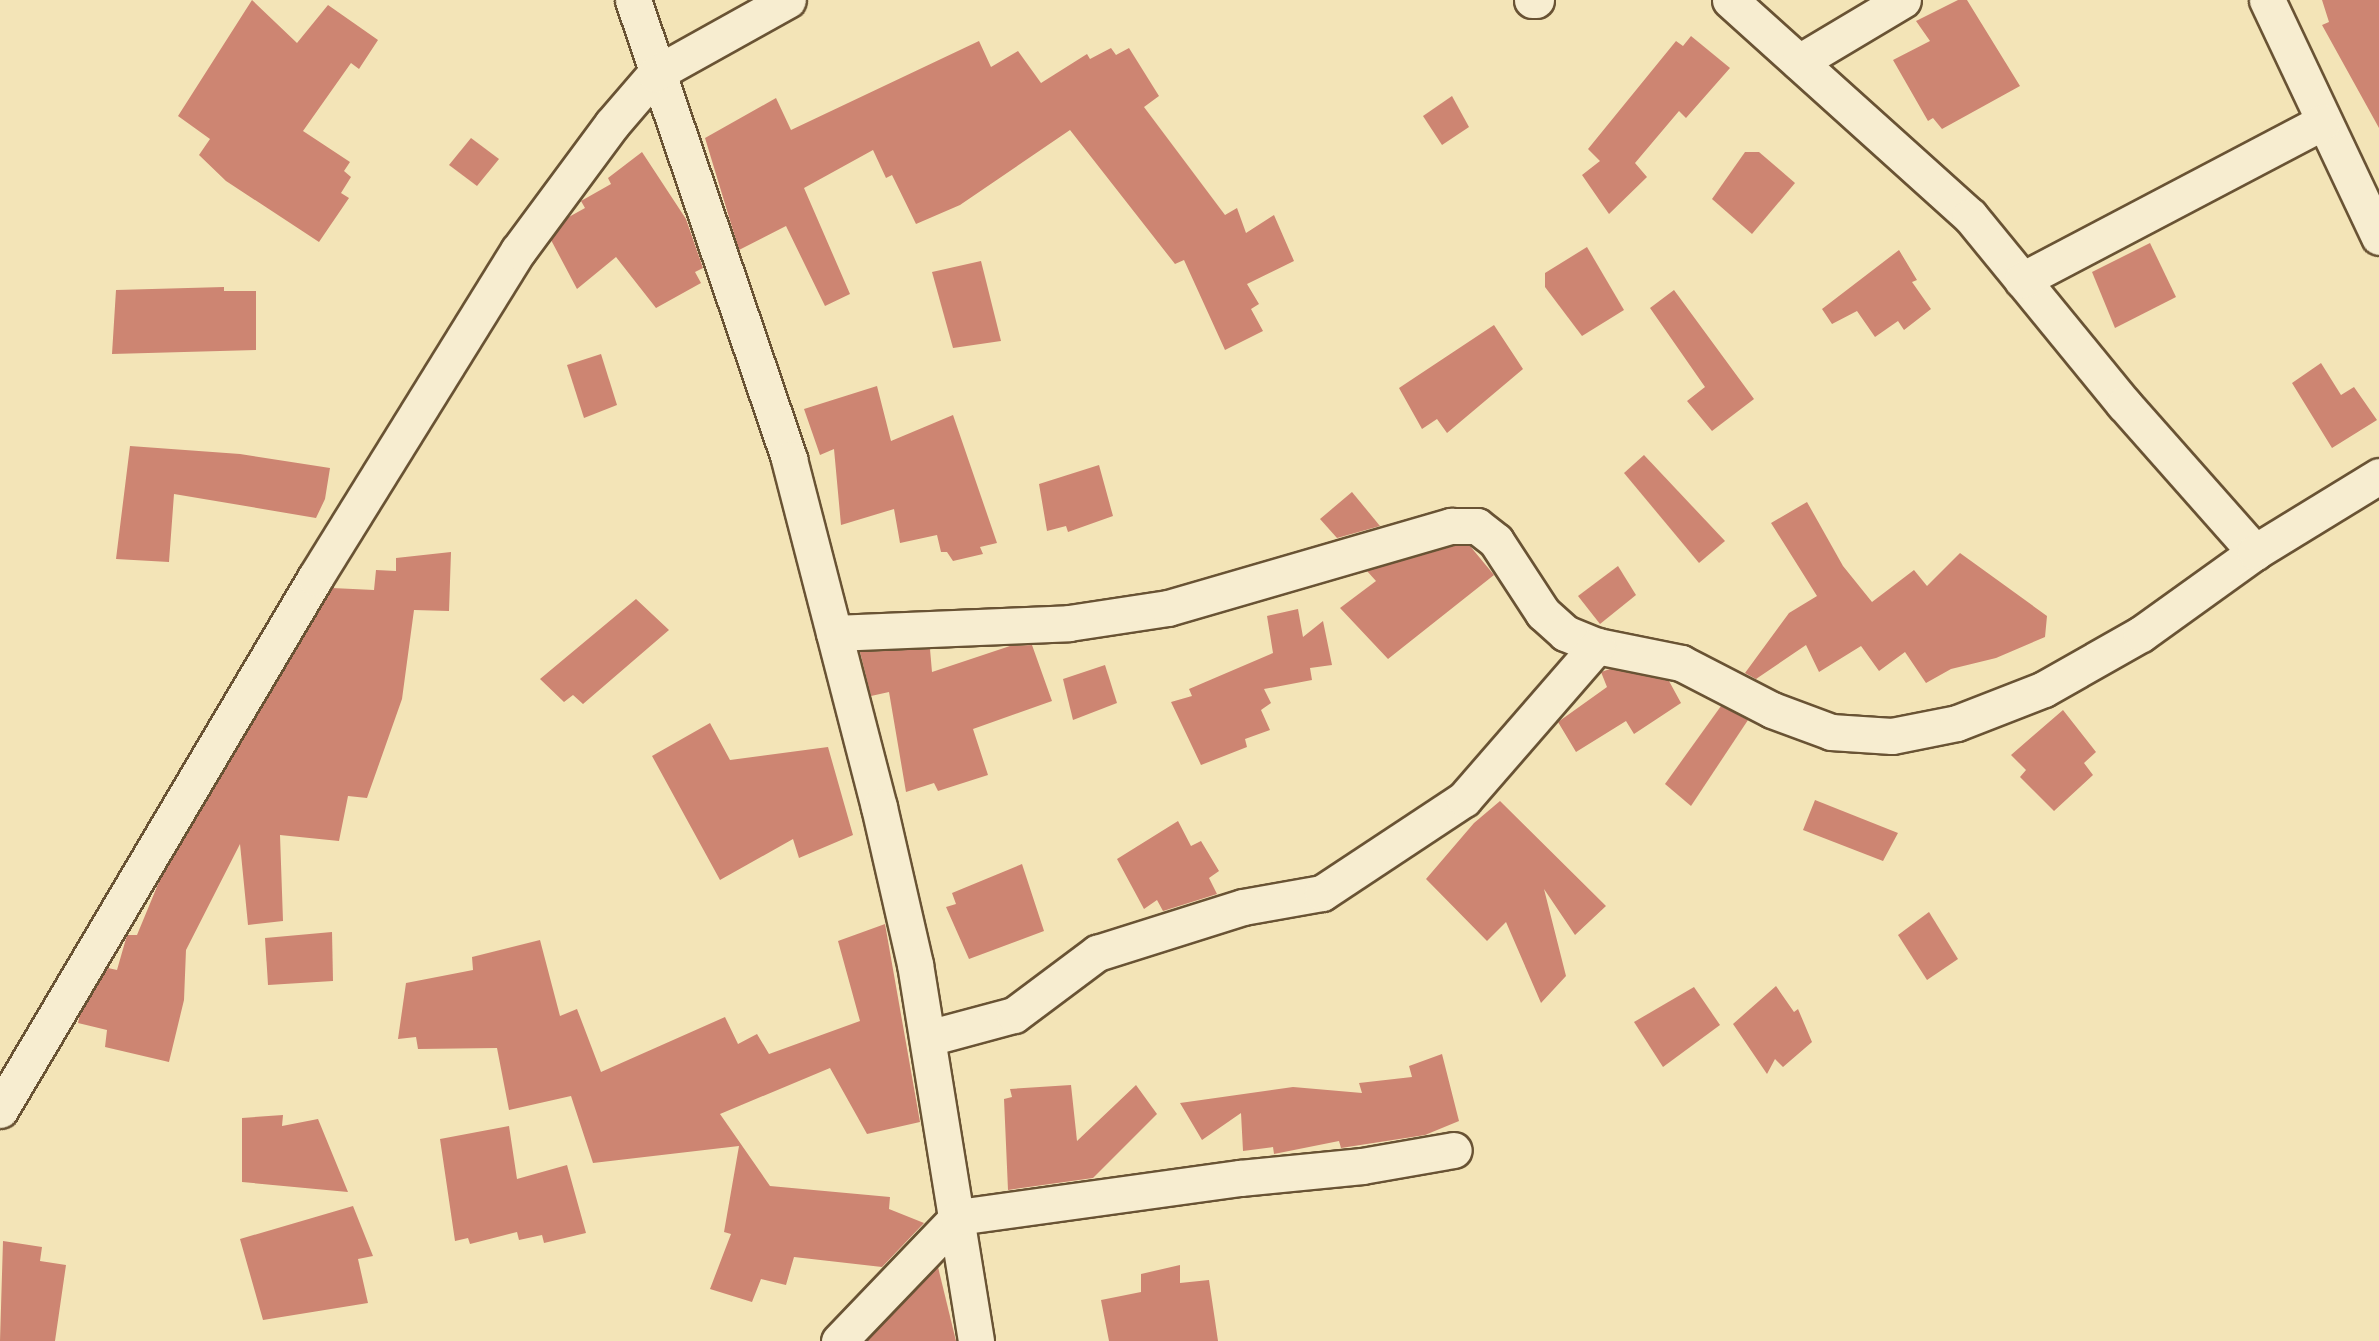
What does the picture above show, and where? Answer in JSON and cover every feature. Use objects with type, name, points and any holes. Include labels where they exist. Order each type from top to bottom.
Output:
[{"type":"street","points":[[633,0],[655,74],[789,459],[834,633],[885,833],[928,1038],[976,1341]]},
{"type":"street","points":[[0,1110],[315,578],[505,273],[612,124],[655,74],[789,0]]},
{"type":"street","points":[[1730,0],[1970,216],[2255,552]]},
{"type":"street","points":[[1799,62],[1903,0]]},
{"type":"street","points":[[2267,0],[2379,237]]},
{"type":"street","points":[[2022,280],[2323,122]]},
{"type":"street","points":[[834,633],[1069,623],[1168,608],[1451,526],[1477,526],[1496,541],[1543,612],[1565,633],[1597,646],[1681,663],[1772,710],[1831,732],[1892,736],[1957,723],[2044,689],[2140,634],[2255,552],[2379,476]]},
{"type":"street","points":[[928,1038],[1014,1015],[1097,953],[1243,907],[1322,893],[1464,799],[1597,646]]},
{"type":"street","points":[[839,1341],[958,1217],[1240,1178],[1363,1166],[1454,1150]]},
{"type":"building","points":[[252,0],[297,43],[328,5],[378,40],[359,69],[351,63],[303,131],[350,162],[344,171],[351,177],[341,193],[349,198],[319,242],[226,181],[199,155],[210,139],[178,116]]},
{"type":"building","points":[[1958,0],[1967,0],[2020,86],[1942,129],[1933,118],[1928,121],[1893,60],[1930,41],[1916,21]]},
{"type":"building","points":[[2322,0],[2379,0],[2379,128],[2322,25],[2329,22]]},
{"type":"building","points":[[1691,36],[1730,68],[1686,118],[1679,111],[1635,163],[1647,177],[1609,214],[1582,175],[1600,161],[1588,149],[1676,41],[1683,46]]},
{"type":"building","points":[[979,41],[991,67],[1018,51],[1041,83],[1087,54],[1090,59],[1111,48],[1116,55],[1129,48],[1159,96],[1144,107],[1225,215],[1237,208],[1246,233],[1274,215],[1294,261],[1247,284],[1259,304],[1251,309],[1263,331],[1225,350],[1184,260],[1175,264],[1070,130],[960,205],[916,224],[892,175],[886,178],[873,150],[804,188],[850,294],[825,306],[786,226],[739,250],[705,138],[776,98],[791,130]]},
{"type":"building","points":[[1452,96],[1469,127],[1442,145],[1423,116]]},
{"type":"building","points":[[471,138],[499,159],[477,186],[449,165]]},
{"type":"building","points":[[642,152],[686,219],[703,268],[695,272],[701,283],[656,308],[616,257],[577,289],[551,240],[567,218],[585,208],[581,201],[611,184],[608,178]]},
{"type":"building","points":[[1745,152],[1759,152],[1795,183],[1752,234],[1712,199]]},
{"type":"building","points":[[2150,243],[2176,297],[2115,328],[2092,272]]},
{"type":"building","points":[[1587,247],[1624,310],[1582,336],[1545,287],[1545,273]]},
{"type":"building","points":[[1899,250],[1917,280],[1912,282],[1931,309],[1904,330],[1898,321],[1875,337],[1857,311],[1832,324],[1822,309]]},
{"type":"building","points":[[981,261],[1001,341],[953,348],[932,272]]},
{"type":"building","points":[[224,287],[224,291],[256,291],[256,350],[112,354],[116,290]]},
{"type":"building","points":[[1674,290],[1754,399],[1712,431],[1687,401],[1705,387],[1650,308]]},
{"type":"building","points":[[1494,325],[1523,369],[1447,433],[1437,419],[1422,429],[1399,388]]},
{"type":"building","points":[[601,354],[617,405],[584,418],[567,365]]},
{"type":"building","points":[[2321,363],[2341,395],[2354,387],[2377,420],[2332,448],[2292,383]]},
{"type":"building","points":[[877,386],[891,441],[953,415],[997,543],[980,547],[983,554],[953,561],[947,552],[941,552],[937,535],[900,543],[894,509],[841,525],[834,449],[820,455],[804,409]]},
{"type":"building","points":[[130,446],[240,454],[330,468],[325,499],[316,518],[174,494],[169,562],[116,559]]},
{"type":"building","points":[[1644,455],[1725,541],[1699,563],[1624,473]]},
{"type":"building","points":[[1099,465],[1113,516],[1068,532],[1066,526],[1047,531],[1039,484]]},
{"type":"building","points":[[1352,492],[1380,526],[1337,538],[1320,519]]},
{"type":"building","points":[[1807,502],[1843,566],[1872,602],[1914,570],[1927,586],[1960,553],[2047,616],[2045,637],[1996,658],[1951,669],[1926,683],[1905,652],[1879,671],[1861,646],[1819,672],[1806,645],[1756,679],[1745,673],[1789,613],[1817,596],[1771,523]]},
{"type":"building","points":[[1454,546],[1470,546],[1494,575],[1388,659],[1340,608],[1376,581],[1367,571]]},
{"type":"building","points":[[451,552],[449,611],[414,610],[402,699],[367,798],[348,796],[339,841],[280,835],[283,921],[248,925],[240,844],[186,950],[184,1000],[169,1062],[105,1047],[107,1030],[78,1023],[80,1014],[108,968],[117,970],[127,935],[137,935],[161,877],[332,588],[374,590],[376,570],[396,571],[396,558]]},
{"type":"building","points":[[1618,566],[1636,595],[1600,624],[1578,596]]},
{"type":"building","points":[[636,599],[669,630],[583,704],[573,695],[564,702],[540,679]]},
{"type":"building","points":[[1298,609],[1303,637],[1323,621],[1332,665],[1310,668],[1312,680],[1264,689],[1271,703],[1261,710],[1270,730],[1245,739],[1247,747],[1201,765],[1171,702],[1192,696],[1189,689],[1273,653],[1267,616]]},
{"type":"building","points":[[1032,645],[1052,701],[973,729],[988,775],[938,791],[934,783],[906,792],[889,692],[871,696],[860,652],[930,649],[932,672],[1010,646]]},
{"type":"building","points":[[1105,665],[1117,703],[1073,720],[1063,679]]},
{"type":"building","points":[[1610,669],[1669,681],[1681,703],[1634,734],[1626,721],[1576,752],[1558,722],[1607,687],[1601,672]]},
{"type":"building","points":[[1721,706],[1748,720],[1691,806],[1665,784]]},
{"type":"building","points":[[2063,710],[2096,752],[2084,763],[2093,775],[2054,811],[2020,777],[2026,770],[2011,755]]},
{"type":"building","points":[[710,723],[730,760],[828,747],[853,835],[799,858],[793,839],[720,880],[652,756]]},
{"type":"building","points":[[1815,800],[1898,833],[1883,861],[1803,830]]},
{"type":"building","points":[[1500,801],[1606,906],[1575,935],[1544,889],[1566,976],[1541,1003],[1506,922],[1487,941],[1426,879],[1474,823]]},
{"type":"building","points":[[1178,821],[1191,846],[1201,841],[1219,871],[1209,878],[1217,894],[1163,911],[1157,900],[1144,909],[1117,859]]},
{"type":"building","points":[[1022,864],[1044,931],[969,959],[946,907],[956,904],[952,893]]},
{"type":"building","points":[[1929,912],[1958,959],[1927,980],[1898,935]]},
{"type":"building","points":[[885,924],[920,1122],[867,1134],[830,1068],[720,1114],[770,1186],[890,1197],[889,1209],[924,1223],[882,1267],[794,1257],[786,1285],[761,1279],[752,1302],[710,1289],[731,1234],[724,1232],[739,1146],[593,1163],[571,1096],[509,1110],[497,1048],[418,1049],[416,1037],[398,1039],[406,983],[473,970],[472,957],[540,940],[560,1016],[577,1009],[601,1072],[725,1017],[738,1044],[757,1034],[769,1054],[860,1021],[838,941]]},
{"type":"building","points":[[332,932],[333,981],[268,985],[265,938]]},
{"type":"building","points":[[1776,986],[1794,1012],[1798,1009],[1812,1042],[1783,1067],[1775,1059],[1767,1074],[1733,1024]]},
{"type":"building","points":[[1694,987],[1720,1025],[1663,1067],[1634,1022]]},
{"type":"building","points":[[1442,1054],[1459,1121],[1425,1135],[1341,1148],[1339,1141],[1274,1154],[1273,1147],[1243,1151],[1241,1113],[1202,1140],[1180,1103],[1293,1087],[1362,1093],[1359,1083],[1412,1077],[1409,1066]]},
{"type":"building","points":[[1071,1085],[1077,1141],[1136,1085],[1157,1114],[1093,1178],[1008,1190],[1004,1099],[1012,1097],[1010,1089]]},
{"type":"building","points":[[283,1115],[282,1126],[318,1119],[348,1192],[242,1182],[242,1118]]},
{"type":"building","points":[[509,1126],[517,1179],[567,1165],[586,1233],[544,1243],[542,1235],[519,1240],[517,1232],[470,1244],[468,1238],[455,1241],[440,1139]]},
{"type":"building","points":[[353,1206],[373,1256],[358,1259],[368,1303],[263,1320],[240,1239]]},
{"type":"building","points":[[3,1241],[42,1247],[40,1261],[66,1265],[55,1341],[0,1341]]},
{"type":"building","points":[[1180,1265],[1180,1283],[1209,1280],[1218,1341],[1109,1341],[1101,1300],[1141,1292],[1141,1274]]},
{"type":"building","points":[[938,1267],[956,1341],[867,1341]]}]
